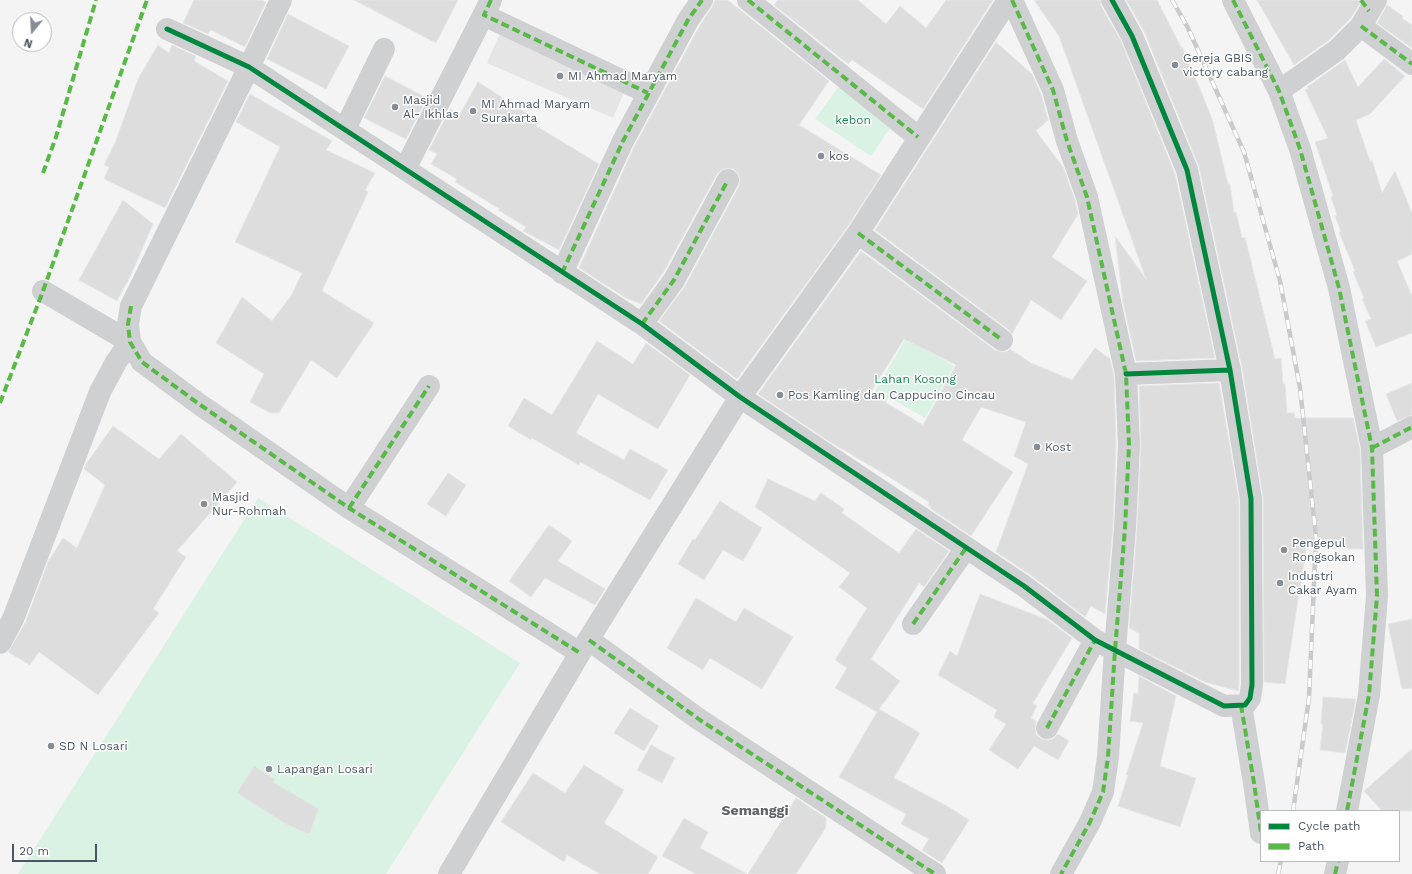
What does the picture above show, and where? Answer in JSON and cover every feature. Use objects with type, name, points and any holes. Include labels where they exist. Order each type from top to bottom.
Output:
[{"type":"street","points":[[281,0],[131,306],[128,324],[130,342],[142,362],[349,508],[584,647],[700,720],[935,874]]},
{"type":"street","points":[[562,273],[623,141],[688,20],[702,0]]},
{"type":"street","points":[[748,0],[918,137]]},
{"type":"street","points":[[449,874],[584,647],[740,397],[858,233],[918,137],[1008,0]]},
{"type":"street","points":[[1012,0],[1053,90],[1067,141],[1086,197],[1126,374],[1129,445],[1125,528],[1108,757],[1102,792],[1090,822],[1061,874]]},
{"type":"street","points":[[167,29],[249,67],[642,324],[740,397],[1024,586],[1095,640],[1224,706],[1241,705],[1245,704],[1250,698],[1252,685],[1251,499],[1230,370],[1187,170],[1132,36],[1112,0]]},
{"type":"street","points":[[1232,0],[1279,91],[1300,149],[1338,288],[1372,448],[1377,596],[1369,695],[1347,810]]},
{"type":"street","points":[[404,169],[487,7],[648,93]]},
{"type":"street","points":[[1279,91],[1337,50],[1367,9],[1412,64]]},
{"type":"street","points":[[345,129],[384,49]]},
{"type":"street","points":[[642,324],[674,280],[728,180]]},
{"type":"street","points":[[858,233],[1002,340]]},
{"type":"street","points":[[43,291],[130,342]]},
{"type":"street","points":[[0,643],[13,620],[100,392],[116,362],[130,342]]},
{"type":"street","points":[[1126,374],[1230,370]]},
{"type":"street","points":[[349,508],[429,386]]},
{"type":"street","points":[[1372,448],[1412,427]]},
{"type":"street","points":[[913,624],[966,548]]},
{"type":"street","points":[[1047,728],[1095,640]]},
{"type":"street","points":[[1241,705],[1260,826]]},
{"type":"street","points":[[1335,874],[1338,862]]},
{"type":"shaded area","name":"MI Ahmad Maryam","points":[[501,31],[627,86],[613,118],[487,63]]},
{"type":"green space","name":"kebon","points":[[840,85],[894,122],[871,156],[815,119]]},
{"type":"green space","name":"Lahan Kosong","points":[[906,338],[954,366],[925,418],[889,397],[856,455],[843,447]]},
{"type":"green space","name":"Lapangan Losari","points":[[258,498],[520,663],[386,874],[18,874]]},
{"type":"building","points":[[194,0],[261,0],[266,2],[245,47],[211,30],[208,34],[183,23]]},
{"type":"building","points":[[354,0],[458,0],[436,43]]},
{"type":"building","points":[[715,0],[727,0],[829,81],[799,125],[881,175],[848,226],[737,379],[659,321],[685,286],[739,186],[740,179],[738,173],[734,169],[727,168],[721,170],[717,174],[663,273],[641,304],[626,298],[579,268],[634,147]]},
{"type":"building","points":[[778,0],[858,0],[886,24],[900,6],[926,28],[946,0],[993,0],[923,109],[852,60],[848,64],[774,5]]},
{"type":"building","points":[[1034,0],[1100,0],[1101,6],[1121,41],[1175,174],[1215,358],[1136,361],[1123,302],[1115,236],[1146,279],[1059,36]]},
{"type":"building","points":[[1126,0],[1157,0],[1182,47],[1203,96],[1213,122],[1228,184],[1230,184],[1234,213],[1236,212],[1242,238],[1245,237],[1275,359],[1281,358],[1287,413],[1294,413],[1295,418],[1353,418],[1360,449],[1363,549],[1306,548],[1285,684],[1264,682],[1263,497],[1242,367],[1199,167],[1144,31]]},
{"type":"building","points":[[1257,0],[1362,0],[1351,18],[1329,40],[1294,65]]},
{"type":"building","points":[[1387,5],[1403,16],[1402,18],[1412,25],[1412,48],[1377,23]]},
{"type":"building","points":[[288,14],[349,46],[326,89],[267,59]]},
{"type":"building","points":[[996,42],[1032,74],[1041,94],[1048,120],[1036,131],[1063,167],[1075,200],[1078,214],[1052,257],[1087,281],[1061,320],[1031,300],[1012,334],[1009,330],[875,230]]},
{"type":"building","points":[[158,45],[169,53],[172,45],[196,56],[194,61],[228,81],[165,208],[104,179],[109,167],[104,165],[115,143],[138,79]]},
{"type":"building","points":[[1384,59],[1405,76],[1370,114],[1356,120],[1370,161],[1372,160],[1382,193],[1395,171],[1412,213],[1412,254],[1397,261],[1412,296],[1412,333],[1376,347],[1365,321],[1371,319],[1362,299],[1364,298],[1353,272],[1355,271],[1339,232],[1341,232],[1335,216],[1337,215],[1331,197],[1333,196],[1315,142],[1328,138],[1305,90],[1345,60],[1358,87]]},
{"type":"building","name":"Masjid Al- Ikhlas","points":[[385,76],[427,98],[406,139],[364,118]]},
{"type":"building","points":[[478,82],[539,121],[536,126],[599,164],[559,250],[523,231],[526,227],[498,210],[500,209],[455,182],[457,179],[431,164],[437,154],[429,150],[450,109],[460,114]]},
{"type":"building","points":[[250,94],[332,141],[326,150],[375,173],[365,190],[368,192],[322,291],[374,323],[337,378],[311,360],[279,413],[270,413],[250,402],[264,374],[216,343],[242,297],[272,321],[291,296],[302,273],[235,242],[280,147],[236,122]]},
{"type":"building","points":[[123,200],[153,224],[130,277],[117,301],[79,280]]},
{"type":"building","points":[[861,251],[995,350],[1007,352],[1010,349],[1031,363],[1072,380],[1095,348],[1110,359],[1114,376],[1116,445],[1113,527],[1105,614],[1091,606],[1085,617],[1032,576],[996,552],[1028,464],[1014,456],[1026,422],[981,407],[962,440],[1013,472],[971,536],[930,508],[931,507],[928,505],[929,502],[830,442],[758,394]],"holes":[[[904,339],[956,365],[923,425],[870,393]]]},
{"type":"building","points":[[597,341],[633,364],[646,343],[690,375],[658,429],[598,394],[576,433],[624,460],[630,449],[668,470],[650,500],[580,462],[579,465],[532,438],[531,440],[508,426],[524,398],[552,415]]},
{"type":"building","points":[[1219,383],[1239,500],[1238,691],[1205,682],[1139,649],[1139,633],[1129,628],[1137,529],[1141,446],[1139,386]]},
{"type":"building","points":[[1412,383],[1412,415],[1397,421],[1386,394]]},
{"type":"building","points":[[113,426],[159,459],[181,434],[237,482],[177,551],[186,557],[153,609],[159,613],[98,695],[39,652],[30,665],[8,652],[25,623],[48,562],[63,538],[77,548],[105,485],[84,469]]},
{"type":"building","points":[[448,473],[466,485],[446,516],[427,504]]},
{"type":"building","points":[[768,479],[815,501],[821,493],[844,509],[842,513],[899,553],[916,529],[949,551],[924,587],[919,583],[871,659],[900,681],[879,709],[920,733],[894,778],[947,806],[969,820],[942,863],[922,850],[929,839],[901,824],[906,814],[839,777],[877,712],[835,688],[847,668],[835,660],[867,608],[839,587],[850,573],[755,507]]},
{"type":"building","points":[[720,501],[762,528],[743,561],[723,550],[704,580],[678,564],[693,539],[695,540]]},
{"type":"building","points":[[549,525],[572,541],[558,561],[605,589],[595,605],[545,578],[531,597],[509,581]]},
{"type":"building","points":[[980,594],[1046,619],[1072,638],[1033,703],[1037,706],[1031,718],[1036,721],[1036,734],[1041,739],[1053,739],[1058,734],[1069,741],[1058,760],[1034,746],[1018,769],[989,750],[1006,724],[994,717],[997,710],[938,675],[950,651],[957,656]]},
{"type":"building","points":[[696,598],[736,622],[744,608],[793,637],[762,689],[710,658],[703,670],[667,648]]},
{"type":"building","points":[[1412,619],[1412,688],[1402,689],[1388,624]]},
{"type":"building","points":[[1139,676],[1176,696],[1160,766],[1196,778],[1180,827],[1118,806],[1128,775],[1126,775],[1143,723],[1130,721],[1134,693],[1138,694]]},
{"type":"building","points":[[1323,697],[1356,699],[1345,753],[1320,750],[1323,724],[1321,724]]},
{"type":"building","points":[[630,708],[659,726],[644,751],[614,733]]},
{"type":"building","points":[[651,745],[675,758],[662,783],[637,770]]},
{"type":"building","points":[[1412,749],[1412,811],[1381,810],[1364,791]]},
{"type":"building","points":[[584,765],[624,790],[604,823],[658,857],[648,874],[600,874],[567,855],[564,862],[501,822],[533,773],[565,793]]},
{"type":"building","points":[[254,766],[275,779],[273,782],[319,809],[309,834],[286,824],[237,793]]},
{"type":"building","points":[[796,798],[826,818],[826,827],[796,874],[748,874]]},
{"type":"building","points":[[684,818],[708,832],[700,848],[747,874],[696,874],[662,856]]},
{"type":"railway","points":[[1172,0],[1188,28],[1244,152],[1280,281],[1300,388],[1316,537],[1309,698],[1293,810]]},
{"type":"railway","points":[[1278,874],[1281,862]]},
{"type":"marked path","points":[[43,173],[56,137],[96,0]]},
{"type":"marked path","points":[[0,403],[43,291],[147,0]]},
{"type":"marked path","points":[[491,0],[484,15],[648,93]]},
{"type":"marked path","points":[[562,273],[623,141],[688,20],[702,0]]},
{"type":"marked path","points":[[748,0],[918,137]]},
{"type":"marked path","points":[[1012,0],[1053,90],[1067,141],[1087,197],[1126,374],[1129,445],[1125,528],[1108,757],[1103,792],[1090,822],[1061,874]]},
{"type":"marked path","points":[[1233,0],[1279,91],[1300,149],[1339,288],[1372,448],[1377,596],[1369,695],[1347,810]]},
{"type":"marked path","points":[[1361,0],[1369,11]]},
{"type":"marked path","points":[[1361,26],[1412,64]]},
{"type":"marked path","points":[[642,324],[674,280],[728,180]]},
{"type":"marked path","points":[[858,233],[1002,340]]},
{"type":"marked path","points":[[131,306],[128,324],[130,342],[142,362],[199,404],[349,508],[580,653]]},
{"type":"marked path","points":[[349,508],[429,386]]},
{"type":"marked path","points":[[1372,448],[1412,427]]},
{"type":"marked path","points":[[913,624],[966,548]]},
{"type":"marked path","points":[[589,640],[700,720],[935,874]]},
{"type":"marked path","points":[[1047,728],[1095,640]]},
{"type":"marked path","points":[[1241,705],[1260,826]]},
{"type":"marked path","points":[[1335,874],[1338,862]]},
{"type":"cycle path","points":[[167,29],[249,67],[642,324],[740,397],[1024,586],[1095,640],[1224,706],[1245,705],[1250,698],[1252,685],[1251,499],[1230,370],[1187,170],[1132,36],[1112,0]]},
{"type":"cycle path","points":[[1126,374],[1230,370]]},
{"type":"place","name":"Gereja GBIS victory cabang","points":[[1175,65]]},
{"type":"place","name":"MI Ahmad Maryam","points":[[560,76]]},
{"type":"place","name":"Masjid Al- Ikhlas","points":[[395,107]]},
{"type":"place","name":"MI Ahmad Maryam Surakarta","points":[[473,111]]},
{"type":"place","name":"kos","points":[[821,156]]},
{"type":"place","name":"Pos Kamling dan Cappucino Cincau","points":[[780,395]]},
{"type":"place","name":"Kost","points":[[1037,447]]},
{"type":"place","name":"Masjid Nur-Rohmah","points":[[204,504]]},
{"type":"place","name":"Pengepul Rongsokan","points":[[1284,550]]},
{"type":"place","name":"Industri Cakar Ayam","points":[[1280,583]]},
{"type":"place","name":"SD N Losari","points":[[51,746]]},
{"type":"place","name":"Lapangan Losari","points":[[269,769]]},
{"type":"district","name":"Semanggi","points":[[755,811]]}]
